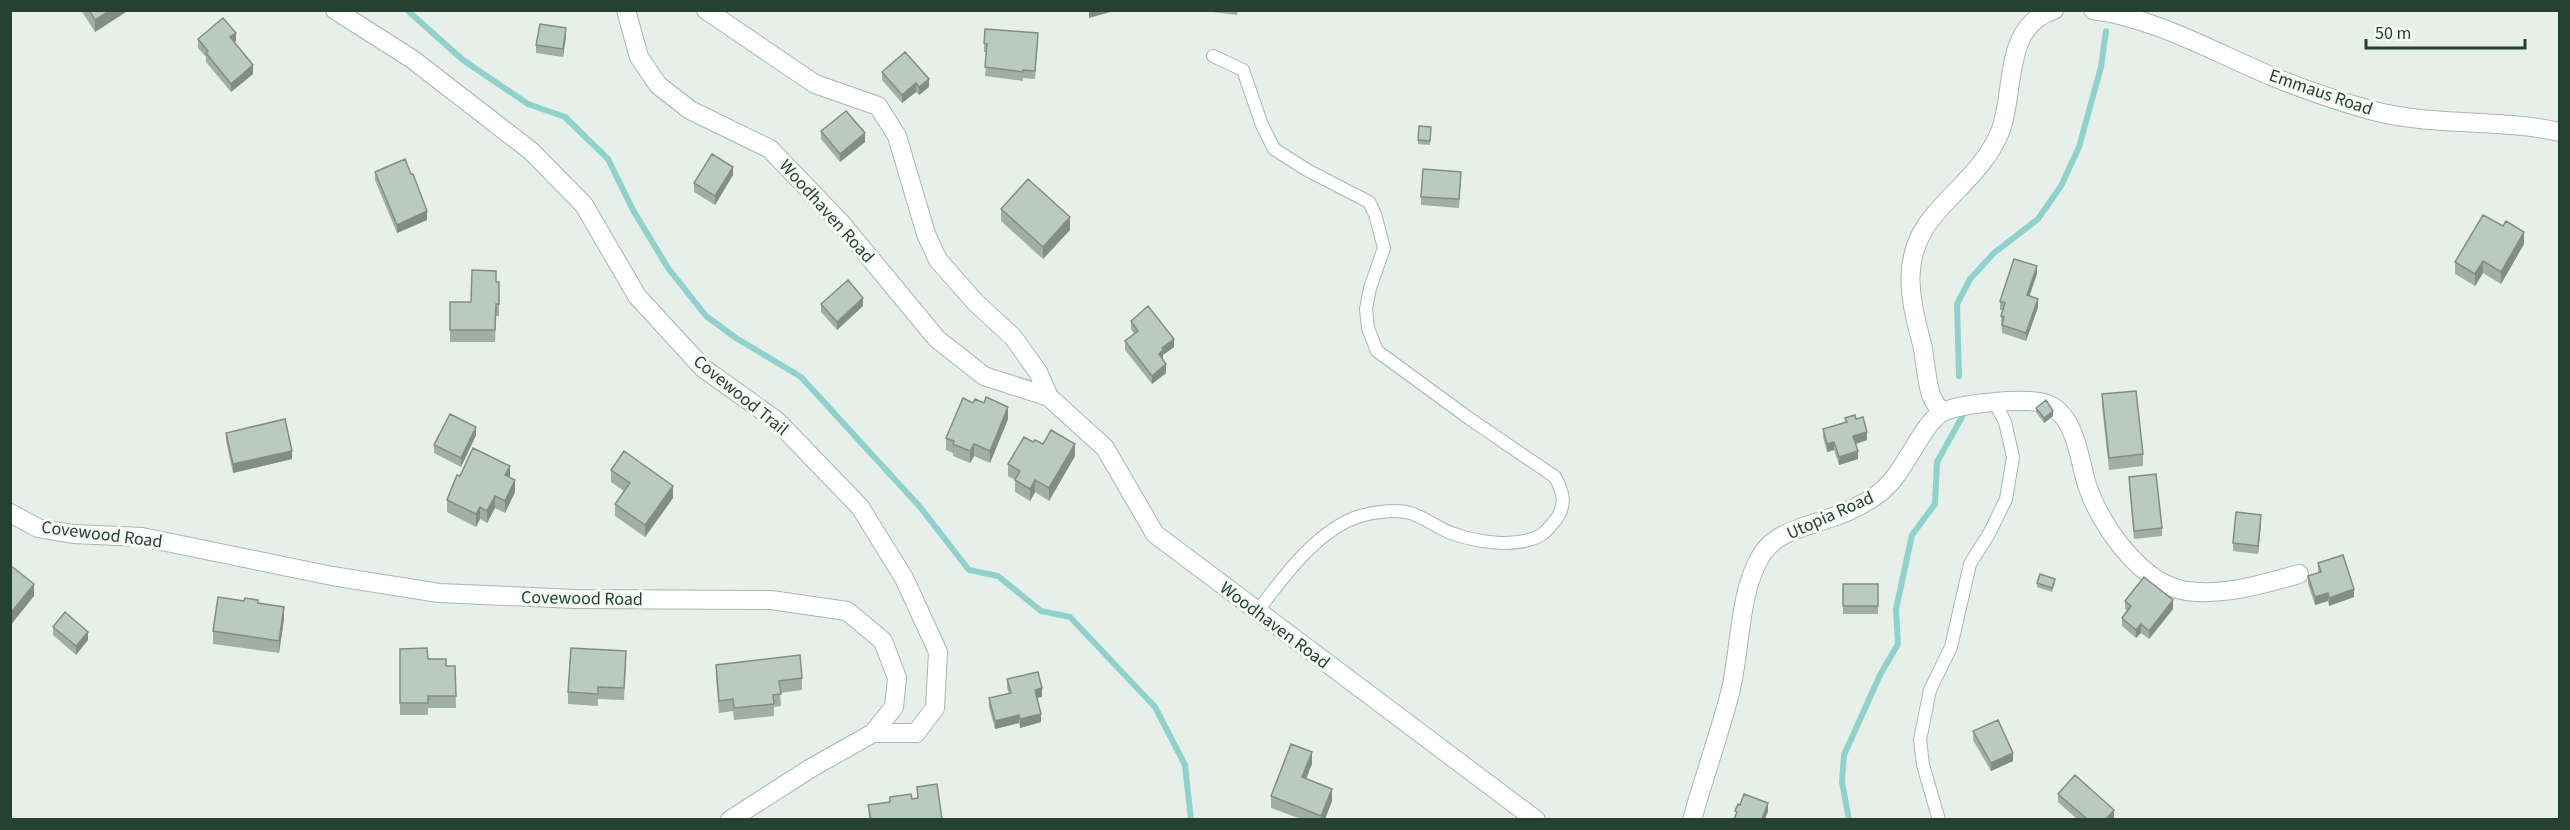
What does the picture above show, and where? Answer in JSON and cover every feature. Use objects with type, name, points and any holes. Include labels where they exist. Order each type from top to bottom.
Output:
[{"type":"street","name":"Covewood Trail","points":[[335,10],[412,59],[531,151],[584,205],[637,296],[703,368],[777,421],[860,507],[904,578],[938,652],[935,708],[916,733],[873,733]]},
{"type":"street","name":"Woodhaven Road","points":[[626,10],[639,57],[658,85],[690,110],[770,148],[841,223],[938,339],[984,376],[1049,397]]},
{"type":"street","name":"Woodhaven Road","points":[[706,10],[815,84],[878,106],[897,136],[926,234],[938,260],[976,303],[1013,337],[1038,372],[1049,397],[1105,448],[1155,534],[1536,819]]},
{"type":"street","points":[[2054,10],[2041,14],[2024,29],[2017,47],[2008,105],[2000,132],[1989,153],[1975,172],[1934,214],[1921,234],[1913,254],[1908,281],[1927,363],[1931,396],[1942,412],[1971,403],[2031,400],[2047,403],[2059,411],[2070,426],[2093,502],[2116,541],[2140,565],[2162,582],[2187,591],[2214,590],[2244,588],[2298,574]]},
{"type":"street","name":"Emmaus Road","points":[[2093,10],[2118,15],[2160,29],[2272,77],[2370,110],[2428,120],[2496,124],[2559,132]]},
{"type":"street","name":"Utopia Road","points":[[1692,819],[1731,692],[1752,575],[1763,553],[1776,540],[1793,530],[1832,518],[1880,493],[1914,450],[1931,423],[1942,412]]},
{"type":"street","name":"Covewood Road","points":[[10,513],[38,528],[73,534],[142,537],[332,576],[439,593],[575,599],[771,600],[847,611],[883,641],[897,678],[894,707],[873,733],[811,768],[730,819]]},
{"type":"lane","points":[[1213,57],[1243,70],[1262,125],[1274,148],[1307,170],[1369,202],[1381,230],[1384,248],[1370,288],[1366,309],[1368,328],[1377,351],[1555,477],[1563,492],[1564,503],[1559,516],[1541,535],[1517,542],[1478,540],[1461,536],[1410,513],[1380,513],[1359,517],[1335,529],[1301,557],[1257,612]]},
{"type":"lane","points":[[1939,819],[1923,765],[1920,740],[1930,690],[1951,647],[1970,564],[1990,532],[2006,499],[2013,457],[2005,422],[1995,403]]},
{"type":"building","points":[[89,10],[110,10],[95,20]]},
{"type":"building","points":[[223,18],[236,33],[230,37],[253,65],[231,84],[206,53],[208,51],[198,39]]},
{"type":"building","points":[[540,24],[566,28],[563,49],[536,45]]},
{"type":"building","points":[[985,29],[1038,33],[1035,71],[1023,70],[1023,72],[985,67],[987,44],[984,43]]},
{"type":"building","points":[[905,52],[929,79],[919,87],[916,83],[902,95],[882,72]]},
{"type":"building","points":[[846,111],[865,133],[840,154],[821,131]]},
{"type":"building","points":[[1419,126],[1431,127],[1430,141],[1418,140]]},
{"type":"building","points":[[712,154],[733,167],[715,196],[694,183]]},
{"type":"building","points":[[405,159],[427,211],[397,225],[375,172]]},
{"type":"building","points":[[1423,169],[1461,172],[1459,199],[1421,197]]},
{"type":"building","points":[[1028,179],[1070,217],[1043,247],[1001,209]]},
{"type":"building","points":[[2483,215],[2503,226],[2506,221],[2524,232],[2501,272],[2483,261],[2475,274],[2455,262]]},
{"type":"building","points":[[2014,259],[2037,266],[2027,295],[2038,299],[2026,333],[2002,325],[2004,317],[2001,316],[2005,303],[2000,301]]},
{"type":"building","points":[[472,270],[496,271],[496,282],[499,282],[499,304],[496,304],[495,330],[450,330],[450,302],[471,302]]},
{"type":"building","points":[[848,280],[863,298],[837,322],[821,304]]},
{"type":"building","points":[[1148,306],[1174,339],[1162,348],[1159,354],[1166,364],[1152,376],[1125,341],[1138,331],[1131,321]]},
{"type":"building","points":[[2136,391],[2143,454],[2109,458],[2102,394]]},
{"type":"building","points":[[986,397],[1008,407],[990,451],[974,444],[970,451],[953,444],[954,441],[946,438],[963,398],[973,403],[975,399],[984,403]]},
{"type":"building","points":[[2046,400],[2053,411],[2044,418],[2036,408]]},
{"type":"building","points":[[450,414],[476,427],[461,458],[434,445]]},
{"type":"building","points":[[1855,415],[1856,419],[1863,417],[1867,432],[1853,436],[1858,451],[1839,457],[1834,442],[1827,444],[1823,429],[1847,422],[1845,418]]},
{"type":"building","points":[[285,419],[292,451],[233,464],[226,433]]},
{"type":"building","points":[[1051,430],[1075,444],[1049,488],[1035,480],[1030,489],[1015,480],[1020,471],[1008,464],[1024,437],[1043,444]]},
{"type":"building","points":[[473,448],[510,466],[505,475],[515,480],[505,501],[495,496],[487,511],[480,507],[476,514],[447,500],[457,475],[460,476]]},
{"type":"building","points":[[624,451],[673,486],[645,525],[615,504],[630,483],[611,470]]},
{"type":"building","points":[[2156,474],[2162,528],[2134,531],[2129,477]]},
{"type":"building","points":[[2236,512],[2261,515],[2258,546],[2233,543]]},
{"type":"building","points":[[2343,555],[2354,589],[2329,598],[2328,593],[2315,597],[2308,576],[2321,572],[2318,563]]},
{"type":"building","points":[[10,565],[34,584],[10,614]]},
{"type":"building","points":[[2040,574],[2055,579],[2052,588],[2037,583]]},
{"type":"building","points":[[2144,577],[2173,600],[2149,631],[2141,624],[2136,630],[2122,618],[2131,606],[2125,601]]},
{"type":"building","points":[[1843,584],[1878,584],[1878,606],[1843,606]]},
{"type":"building","points":[[218,597],[244,601],[245,598],[258,600],[258,603],[284,607],[279,641],[213,631]]},
{"type":"building","points":[[65,612],[88,632],[76,646],[53,627]]},
{"type":"building","points":[[427,648],[428,659],[446,659],[446,666],[455,666],[456,696],[428,696],[428,703],[400,703],[400,649]]},
{"type":"building","points":[[571,648],[626,651],[624,688],[598,687],[598,694],[568,692]]},
{"type":"building","points":[[800,655],[802,678],[779,681],[781,694],[773,695],[774,704],[734,708],[733,699],[719,701],[716,665]]},
{"type":"building","points":[[1038,672],[1042,688],[1035,690],[1041,714],[1020,719],[1019,715],[995,721],[989,698],[1011,693],[1007,679]]},
{"type":"building","points":[[1998,720],[2013,753],[1991,763],[1973,731]]},
{"type":"building","points":[[1291,744],[1312,752],[1302,777],[1332,789],[1321,816],[1271,796]]},
{"type":"building","points":[[2075,775],[2114,810],[2106,819],[2087,819],[2058,794]]},
{"type":"building","points":[[937,784],[942,819],[871,819],[868,805],[890,802],[890,797],[911,794],[912,799],[918,798],[917,787]]},
{"type":"building","points":[[1744,794],[1768,803],[1762,819],[1734,819],[1737,812],[1735,811]]},
{"type":"waterway","points":[[407,10],[463,60],[528,104],[565,117],[608,159],[633,210],[668,268],[706,316],[736,338],[801,377],[920,507],[969,570],[998,576],[1041,611],[1070,617],[1155,707],[1185,765],[1191,820]]},
{"type":"waterway","points":[[1959,376],[1957,304],[1970,279],[1994,253],[2038,219],[2061,186],[2079,147],[2101,67],[2106,31]]},
{"type":"waterway","points":[[1849,820],[1842,782],[1844,755],[1880,675],[1898,644],[1896,609],[1912,535],[1935,504],[1937,462],[1962,417]]}]
